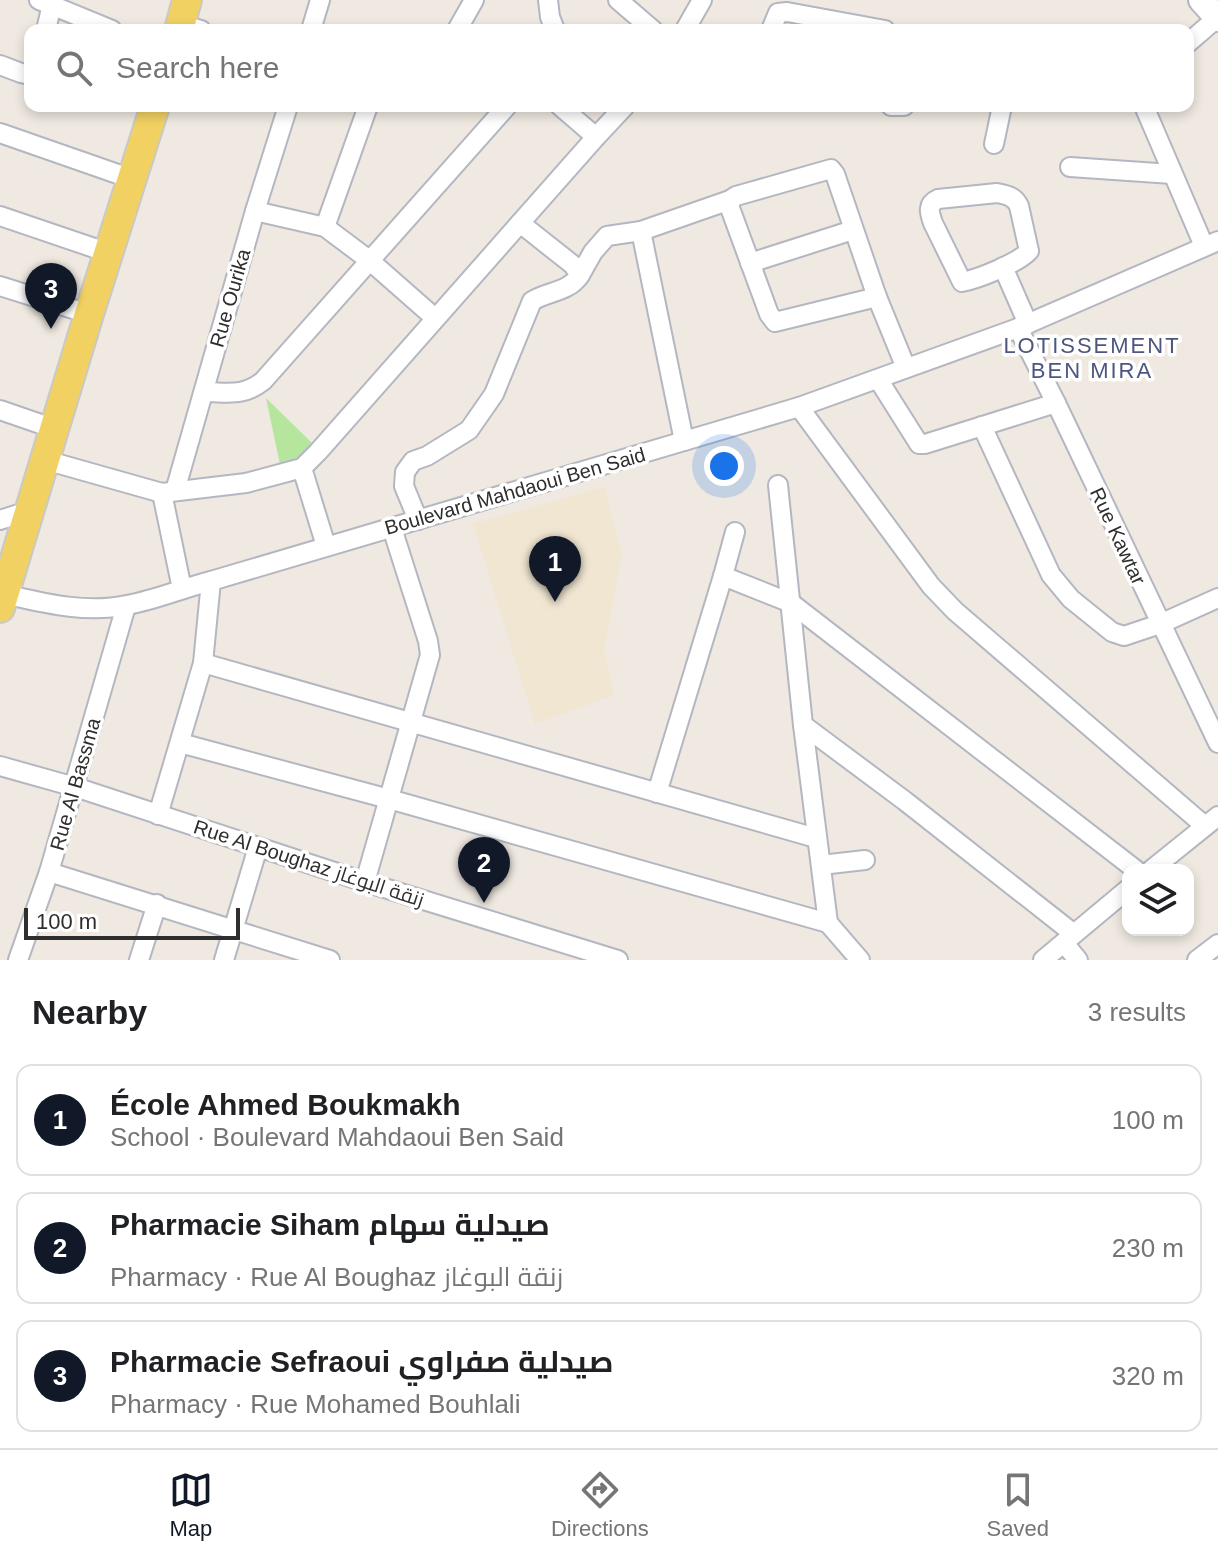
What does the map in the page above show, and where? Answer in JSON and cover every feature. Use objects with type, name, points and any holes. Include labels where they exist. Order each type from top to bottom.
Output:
[{"type":"main road","points":[[1201,0],[1218,18]]},
{"type":"main road","points":[[2,601],[153,112]]},
{"type":"street","points":[[313,24],[320,0]]},
{"type":"street","points":[[460,24],[474,0]]},
{"type":"street","points":[[548,0],[553,24]]},
{"type":"street","points":[[618,0],[646,24]]},
{"type":"street","points":[[688,24],[702,0]]},
{"type":"street","points":[[46,24],[48,2],[98,24]]},
{"type":"street","points":[[773,24],[778,13],[787,12],[852,24]]},
{"type":"street","points":[[1194,38],[1218,18]]},
{"type":"street","points":[[0,65],[24,74]]},
{"type":"street","name":"Rue Ourika","points":[[182,589],[169,492],[204,392],[286,112]]},
{"type":"street","points":[[325,227],[366,112]]},
{"type":"street","points":[[204,392],[243,392],[263,381],[502,112]]},
{"type":"street","points":[[567,112],[596,137]]},
{"type":"street","points":[[45,460],[169,492],[246,483],[302,468],[619,112]]},
{"type":"street","points":[[994,144],[1001,112]]},
{"type":"street","points":[[1146,112],[1172,174],[1211,243]]},
{"type":"street","points":[[0,133],[132,179]]},
{"type":"street","points":[[1070,167],[1172,174]]},
{"type":"street","points":[[418,520],[404,486],[405,472],[413,461],[427,456],[469,430],[494,394],[532,301],[576,281],[593,252],[607,236],[641,231],[736,196],[831,169],[906,368]]},
{"type":"street","points":[[997,193],[1017,200],[1029,251],[1026,256],[1003,267],[962,282],[930,215],[932,201],[997,193]]},
{"type":"street","points":[[730,200],[730,208],[750,263],[769,314],[775,322],[877,297]]},
{"type":"street","points":[[255,211],[325,227],[369,260],[435,318]]},
{"type":"street","points":[[0,216],[109,253]]},
{"type":"street","points":[[520,223],[573,265],[580,275]]},
{"type":"street","points":[[750,263],[853,230]]},
{"type":"street","points":[[641,231],[684,441]]},
{"type":"street","name":"Boulevard Mahdaoui Ben Said","points":[[2,601],[87,609],[126,606],[392,528],[799,407],[1023,326],[1211,243]]},
{"type":"street","name":"Rue Kawtar","points":[[1003,267],[1023,326],[1056,403],[1218,743]]},
{"type":"street","points":[[0,286],[89,314]]},
{"type":"street","points":[[878,379],[919,444],[1056,403]]},
{"type":"street","points":[[799,407],[931,586],[955,611],[1211,821],[1158,864]]},
{"type":"street","points":[[0,410],[55,429]]},
{"type":"street","points":[[982,426],[1051,575],[1071,599],[1112,632],[1124,636],[1218,598]]},
{"type":"street","points":[[302,468],[326,546]]},
{"type":"street","points":[[778,485],[828,923]]},
{"type":"street","points":[[0,520],[31,510]]},
{"type":"street","points":[[365,882],[430,655],[392,528]]},
{"type":"street","points":[[657,793],[735,532]]},
{"type":"street","points":[[723,576],[791,603],[1128,864]]},
{"type":"street","points":[[158,815],[203,663],[211,581]]},
{"type":"street","name":"Rue Al Bassma","points":[[18,960],[75,787],[126,606]]},
{"type":"street","points":[[203,663],[816,838]]},
{"type":"street","points":[[803,725],[905,801],[1069,938],[1078,960]]},
{"type":"street","points":[[180,743],[828,923],[860,960]]},
{"type":"street","name":"Rue Al Boughaz زنقة البوغاز","points":[[0,766],[75,787],[592,956],[618,960]]},
{"type":"street","points":[[224,960],[258,847]]},
{"type":"street","points":[[821,865],[865,860]]},
{"type":"street","points":[[49,872],[330,960]]},
{"type":"street","points":[[1043,960],[1122,894]]},
{"type":"street","points":[[139,960],[157,904]]},
{"type":"street","points":[[1197,960],[1218,944]]},
{"type":"shaded area","points":[[604,487],[622,553],[604,650],[614,695],[535,724],[473,524]]},
{"type":"green space","points":[[266,398],[315,446],[302,463],[281,469]]},
{"type":"place","name":"Pharmacie Sefraoui صيدلية صفراوي","points":[[51,329]]},
{"type":"place","name":"École Ahmed Boukmakh","points":[[555,602]]},
{"type":"place","name":"Pharmacie Siham صيدلية سهام","points":[[484,903]]},
{"type":"district","name":"LOTISSEMENT BEN MIRA","points":[[1092,358]]}]
